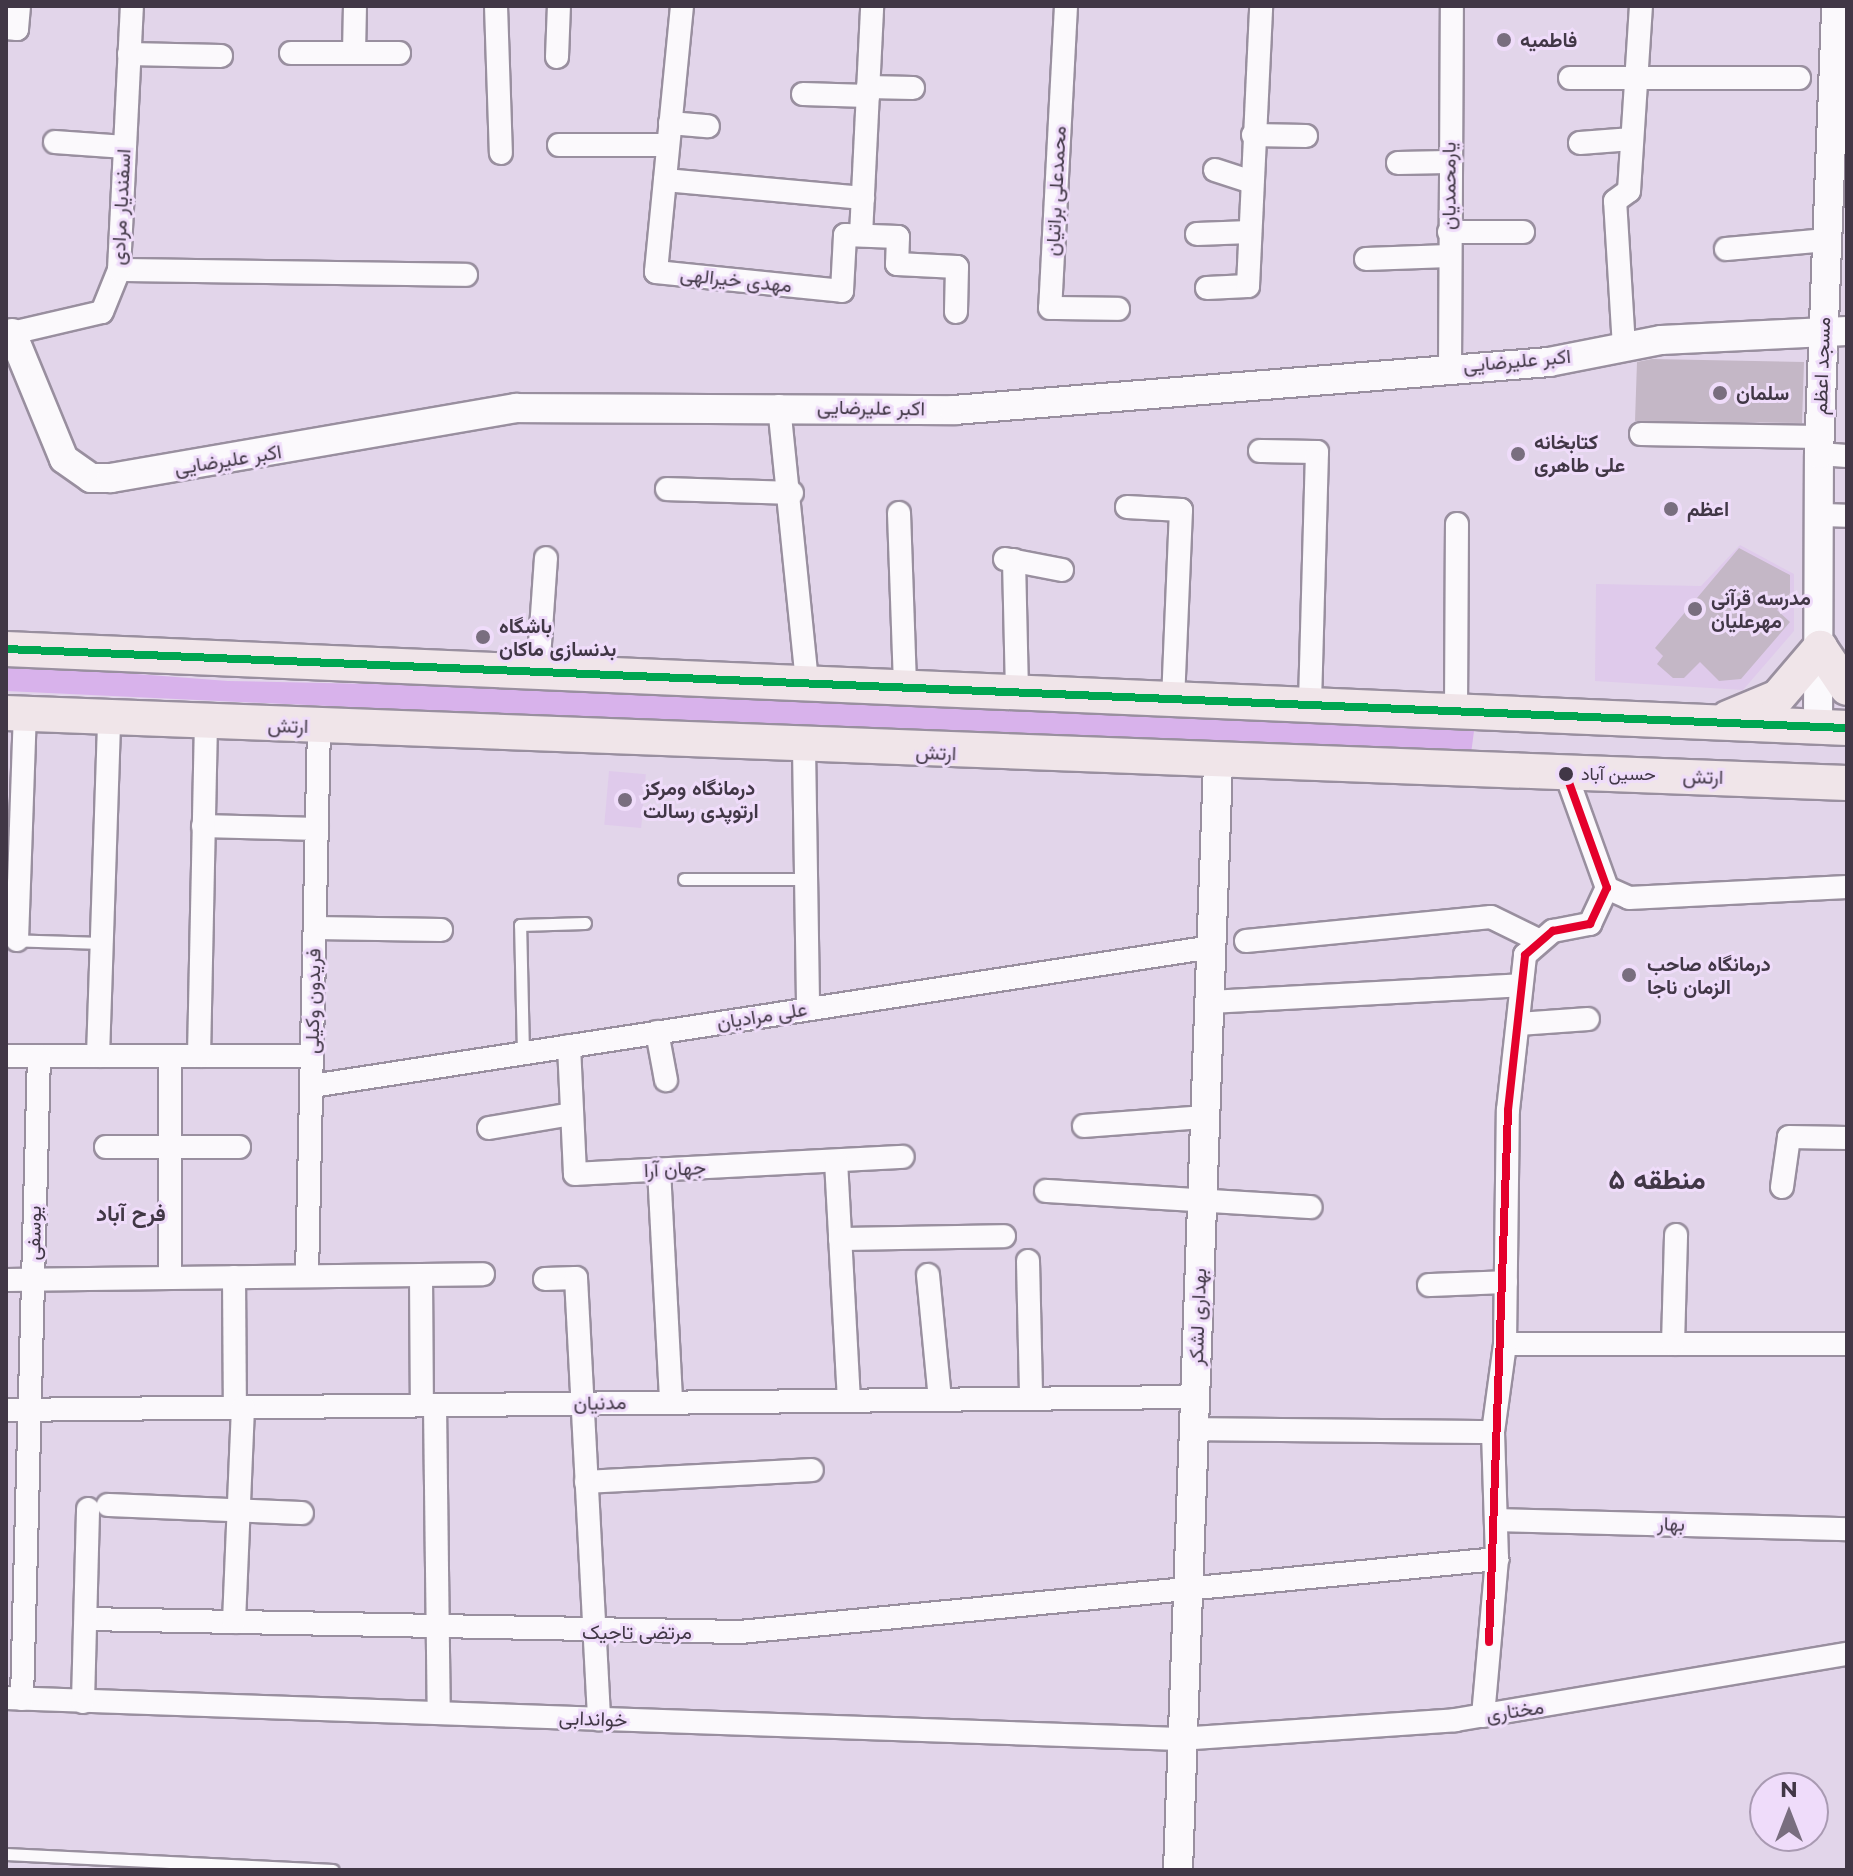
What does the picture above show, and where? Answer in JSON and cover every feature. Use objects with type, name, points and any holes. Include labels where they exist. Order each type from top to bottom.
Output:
[{"type":"main road","points":[[1712,722],[1778,697],[1820,648],[1847,688]]},
{"type":"main road","points":[[6,649],[1833,727]]},
{"type":"main road","name":"ارتش","points":[[15,713],[206,724],[1218,764],[1847,783]]},
{"type":"main road","points":[[1743,778],[1780,767],[1833,727]]},
{"type":"street","points":[[6,28],[17,29],[19,6]]},
{"type":"street","name":"اسفندیار مرادی","points":[[8,333],[102,312],[119,270],[132,6]]},
{"type":"street","points":[[354,53],[355,6]]},
{"type":"street","points":[[496,6],[501,153]]},
{"type":"street","points":[[557,57],[559,6]]},
{"type":"street","name":"مهدی خیرالهی","points":[[682,6],[656,272],[842,291],[845,235],[861,235]]},
{"type":"street","points":[[872,6],[861,235],[898,237],[897,264],[957,267],[956,312]]},
{"type":"street","name":"محمدعلی براتیان","points":[[1066,6],[1050,308],[1118,309]]},
{"type":"street","points":[[1207,288],[1248,286],[1261,6]]},
{"type":"street","name":"یارمحمدیان","points":[[1450,367],[1448,162],[1452,6]]},
{"type":"street","points":[[1624,347],[1615,201],[1629,191],[1641,6]]},
{"type":"street","name":"مسجد اعظم","points":[[1833,727],[1820,648],[1835,516],[1819,446],[1835,333],[1827,240],[1838,202],[1836,6]]},
{"type":"street","points":[[291,53],[399,53]]},
{"type":"street","points":[[129,54],[221,56]]},
{"type":"street","points":[[1570,78],[1799,78]]},
{"type":"street","points":[[803,94],[913,88]]},
{"type":"street","points":[[559,145],[669,134],[708,126]]},
{"type":"street","points":[[1253,135],[1306,136]]},
{"type":"street","points":[[1580,143],[1632,139]]},
{"type":"street","points":[[55,142],[125,147]]},
{"type":"street","points":[[1398,163],[1448,162]]},
{"type":"street","points":[[1215,170],[1251,182]]},
{"type":"street","points":[[665,180],[863,198]]},
{"type":"street","points":[[1197,234],[1250,232]]},
{"type":"street","points":[[1449,232],[1523,232]]},
{"type":"street","points":[[1726,249],[1827,240]]},
{"type":"street","points":[[1366,259],[1449,256]]},
{"type":"street","points":[[119,270],[466,275]]},
{"type":"street","name":"اکبر علیرضایی","points":[[8,333],[64,459],[91,478],[516,408],[779,406],[954,410],[1450,367],[1549,362],[1624,347],[1835,333]]},
{"type":"street","points":[[779,406],[792,493],[807,684]]},
{"type":"street","points":[[1641,434],[1819,446],[1847,456]]},
{"type":"street","points":[[1260,451],[1317,452],[1310,705]]},
{"type":"street","points":[[667,489],[792,493]]},
{"type":"street","points":[[1127,507],[1181,510],[1173,699]]},
{"type":"street","points":[[899,513],[905,688]]},
{"type":"street","points":[[1456,711],[1457,524]]},
{"type":"street","points":[[538,672],[546,558]]},
{"type":"street","points":[[1017,693],[1009,560],[1062,570]]},
{"type":"street","name":"ارتش","points":[[12,940],[15,713]]},
{"type":"street","points":[[98,1056],[109,718]]},
{"type":"street","points":[[199,1056],[206,724]]},
{"type":"street","name":"فریدون وکیلی","points":[[307,1276],[319,727]]},
{"type":"street","points":[[804,747],[808,1009]]},
{"type":"street","name":"بهداری لشکر","points":[[1178,1870],[1179,1739],[1203,1200],[1218,764]]},
{"type":"street","points":[[1246,941],[1491,917],[1536,939],[1590,924],[1607,888],[1566,774]]},
{"type":"street","points":[[203,826],[317,829]]},
{"type":"street","points":[[1607,888],[1629,898],[1847,887]]},
{"type":"street","points":[[315,928],[441,930]]},
{"type":"street","points":[[1483,1716],[1497,1559],[1493,1432],[1505,1344],[1508,1110],[1521,985],[1536,939]]},
{"type":"street","name":"علی مرادیان","points":[[312,1086],[1212,947]]},
{"type":"street","points":[[1210,1002],[1521,985]]},
{"type":"street","points":[[1519,1024],[1588,1019]]},
{"type":"street","points":[[657,1032],[666,1080]]},
{"type":"street","name":"جهان آرا","points":[[569,1046],[575,1174],[903,1157]]},
{"type":"street","points":[[6,1056],[312,1056]]},
{"type":"street","name":"یوسفی","points":[[14,1699],[30,1409],[39,1056]]},
{"type":"street","points":[[170,1056],[170,1278]]},
{"type":"street","points":[[489,1128],[572,1114]]},
{"type":"street","points":[[1084,1126],[1205,1117]]},
{"type":"street","points":[[1782,1187],[1789,1137],[1847,1138]]},
{"type":"street","points":[[106,1147],[239,1147]]},
{"type":"street","points":[[836,1161],[849,1401]]},
{"type":"street","points":[[659,1170],[671,1402]]},
{"type":"street","points":[[1046,1191],[1311,1207]]},
{"type":"street","points":[[1673,1344],[1676,1235]]},
{"type":"street","points":[[840,1239],[1004,1236]]},
{"type":"street","points":[[1028,1261],[1031,1398]]},
{"type":"street","points":[[6,1280],[483,1274]]},
{"type":"street","points":[[421,1275],[429,1405],[439,1713]]},
{"type":"street","points":[[928,1275],[940,1399]]},
{"type":"street","points":[[234,1277],[239,1407],[234,1622]]},
{"type":"street","points":[[545,1279],[576,1278],[599,1719]]},
{"type":"street","points":[[1429,1285],[1506,1282]]},
{"type":"street","points":[[1505,1344],[1847,1344]]},
{"type":"street","name":"مدنیان","points":[[6,1410],[1195,1397]]},
{"type":"street","points":[[1193,1429],[1493,1432]]},
{"type":"street","points":[[586,1482],[812,1470]]},
{"type":"street","points":[[83,1702],[86,1619],[98,1507],[302,1513]]},
{"type":"street","name":"بهار","points":[[1496,1520],[1847,1529]]},
{"type":"street","name":"مرتضی تاجیک","points":[[86,1619],[594,1633],[740,1632],[1186,1584],[1497,1559]]},
{"type":"street","name":"مختاری","points":[[1179,1739],[1483,1716],[1847,1654]]},
{"type":"street","name":"خواندابی","points":[[14,1699],[1179,1739]]},
{"type":"lane","points":[[684,879],[806,879]]},
{"type":"lane","points":[[523,1053],[520,925],[585,923]]},
{"type":"lane","points":[[12,940],[102,943]]},
{"type":"lane","points":[[6,1854],[138,1865],[333,1870]]},
{"type":"shaded area","name":"مدرسه قرآنی مهرعلیان","points":[[1740,545],[1794,574],[1794,631],[1743,690],[1595,681],[1596,584],[1701,586]]},
{"type":"shaded area","points":[[6,664],[228,681],[553,688],[1474,731],[1471,754],[649,721],[6,691]]},
{"type":"shaded area","name":"درمانگاه ومرکز ارتوپدی رسالت","points":[[609,771],[646,774],[641,828],[604,825]]},
{"type":"building","name":"سلمان","points":[[1652,359],[1804,362],[1802,423],[1635,421],[1637,362]]},
{"type":"building","points":[[1739,548],[1790,575],[1790,597],[1777,610],[1790,622],[1741,679],[1719,681],[1700,662],[1684,678],[1673,678],[1657,664],[1663,656],[1655,648]]},
{"type":"transit line","points":[[6,649],[1847,728]]},
{"type":"transit line","points":[[1489,1642],[1508,1110],[1525,955],[1553,931],[1590,924],[1607,888],[1566,774]]},
{"type":"place","name":"فاطمیه","points":[[1504,40]]},
{"type":"place","name":"سلمان","points":[[1720,393]]},
{"type":"place","name":"کتابخانه علی طاهری","points":[[1518,454]]},
{"type":"place","name":"اعظم","points":[[1671,509]]},
{"type":"place","name":"مدرسه قرآنی مهرعلیان","points":[[1695,609]]},
{"type":"place","name":"باشگاه بدنسازی ماکان","points":[[483,637]]},
{"type":"place","name":"حسین آباد","points":[[1566,774]]},
{"type":"place","name":"درمانگاه ومرکز ارتوپدی رسالت","points":[[625,800]]},
{"type":"place","name":"درمانگاه صاحب الزمان ناجا","points":[[1629,975]]},
{"type":"district","name":"منطقه ۵","points":[[1657,1179]]},
{"type":"district","name":"فرح آباد","points":[[131,1214]]}]
